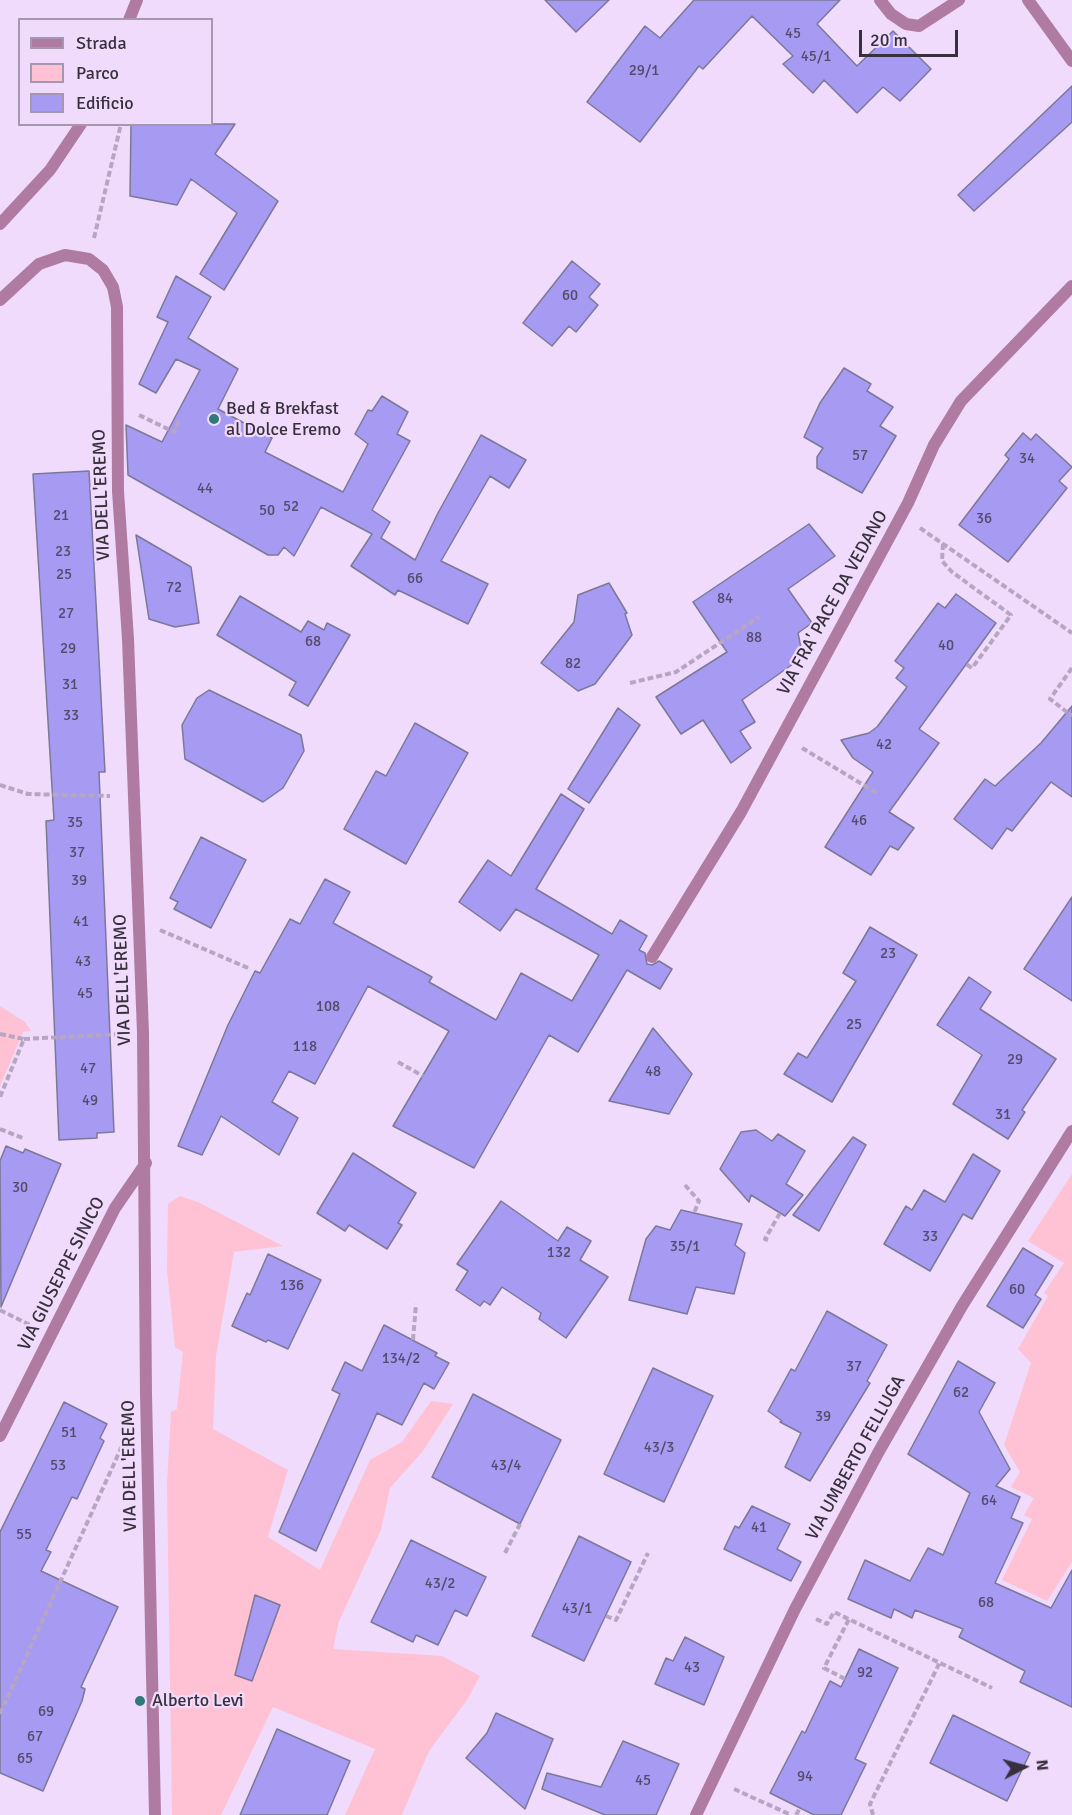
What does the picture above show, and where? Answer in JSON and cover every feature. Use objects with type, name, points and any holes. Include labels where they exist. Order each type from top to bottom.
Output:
[{"type":"street","points":[[130,18],[137,0]]},
{"type":"street","points":[[880,0],[891,14],[906,24],[919,26],[959,0]]},
{"type":"street","points":[[1028,0],[1072,61]]},
{"type":"street","points":[[0,224],[50,170],[80,126]]},
{"type":"street","points":[[0,300],[39,264],[65,255],[89,259]]},
{"type":"street","name":"VIA DELL'EREMO","points":[[89,259],[103,270],[112,287],[117,307],[118,491],[135,797],[143,1033],[146,1163],[146,1394],[155,1815]]},
{"type":"street","name":"VIA FRA' PACE DA VEDANO","points":[[651,957],[741,812],[902,515],[934,445],[961,401],[1072,286]]},
{"type":"street","name":"VIA UMBERTO FELLUGA","points":[[696,1815],[795,1608],[878,1453],[968,1297],[1072,1131]]},
{"type":"street","name":"VIA GIUSEPPE SINICO","points":[[0,1436],[115,1208],[146,1163]]},
{"type":"path","points":[[89,259],[121,126]]},
{"type":"path","points":[[136,414],[174,432],[180,418]]},
{"type":"path","points":[[902,515],[1072,633]]},
{"type":"path","points":[[943,544],[942,561],[952,572],[1011,615],[972,668],[966,664]]},
{"type":"path","points":[[630,683],[676,672],[759,617]]},
{"type":"path","points":[[1072,668],[1050,699],[1072,716]]},
{"type":"path","points":[[781,735],[877,793]]},
{"type":"path","points":[[0,785],[28,794],[135,797]]},
{"type":"path","points":[[139,921],[248,968]]},
{"type":"path","points":[[0,1034],[24,1039],[143,1033]]},
{"type":"path","points":[[0,1097],[24,1039]]},
{"type":"path","points":[[398,1062],[423,1076]]},
{"type":"path","points":[[0,1129],[25,1139]]},
{"type":"path","points":[[685,1185],[699,1201],[694,1213]]},
{"type":"path","points":[[768,1240],[765,1239],[780,1213]]},
{"type":"path","points":[[413,1340],[416,1304]]},
{"type":"path","points":[[0,1310],[36,1327]]},
{"type":"path","name":"VIA DELL'EREMO","points":[[0,1714],[117,1458]]},
{"type":"path","points":[[505,1553],[520,1524]]},
{"type":"path","points":[[606,1616],[616,1620],[648,1553]]},
{"type":"path","points":[[813,1617],[827,1624],[834,1612],[992,1688]]},
{"type":"path","points":[[845,1678],[824,1668],[849,1619]]},
{"type":"path","points":[[873,1815],[870,1804],[940,1662]]},
{"type":"path","points":[[729,1787],[791,1815]]},
{"type":"path","points":[[796,1815],[800,1808]]},
{"type":"green space","points":[[0,1006],[25,1022],[31,1031],[23,1032],[0,1086]]},
{"type":"green space","points":[[1072,1174],[1072,1562],[1047,1601],[1002,1580],[1032,1519],[1024,1515],[1034,1498],[1011,1487],[1020,1472],[1004,1445],[1031,1363],[1018,1349],[1048,1296],[1044,1293],[1064,1263],[1028,1241]]},
{"type":"green space","points":[[180,1196],[198,1202],[283,1246],[234,1252],[216,1356],[213,1429],[288,1470],[268,1537],[320,1570],[370,1460],[402,1442],[431,1401],[453,1404],[423,1451],[390,1488],[381,1530],[339,1621],[333,1649],[442,1656],[480,1676],[467,1700],[429,1751],[402,1815],[345,1815],[375,1749],[273,1707],[221,1815],[172,1815],[167,1484],[171,1412],[177,1409],[183,1352],[175,1347],[167,1270],[168,1204]]},
{"type":"building","points":[[545,0],[609,0],[576,32]]},
{"type":"building","points":[[694,0],[840,0],[817,24],[857,66],[893,31],[931,69],[900,101],[883,87],[857,113],[824,80],[813,93],[783,64],[793,56],[752,16],[703,69],[699,66],[640,142],[587,102],[645,26],[660,38]]},
{"type":"building","points":[[1072,86],[1072,122],[974,211],[958,195]]},
{"type":"building","points":[[235,124],[215,154],[278,201],[224,290],[200,274],[237,213],[191,179],[177,205],[130,196],[131,126]]},
{"type":"building","points":[[572,261],[600,284],[589,297],[598,305],[576,332],[569,326],[552,346],[523,323]]},
{"type":"building","points":[[176,276],[211,297],[188,338],[238,369],[218,409],[272,438],[265,452],[343,492],[368,444],[355,434],[368,410],[372,411],[382,396],[408,412],[397,434],[410,441],[372,510],[390,522],[381,538],[415,560],[481,435],[526,460],[509,488],[490,476],[441,561],[488,584],[468,624],[398,590],[395,595],[351,566],[372,534],[321,507],[294,556],[284,547],[278,555],[268,555],[128,475],[126,425],[162,442],[200,370],[176,359],[156,393],[139,384],[168,322],[157,317]]},
{"type":"building","points":[[844,368],[871,384],[867,391],[893,407],[880,426],[896,436],[862,493],[817,468],[817,457],[823,448],[804,437],[820,403]]},
{"type":"building","points":[[1023,433],[1031,440],[1036,434],[1072,467],[1059,481],[1067,488],[1008,562],[959,525],[1009,459],[1005,455]]},
{"type":"building","points":[[89,471],[105,772],[99,772],[114,1132],[97,1133],[97,1138],[59,1140],[46,821],[54,820],[33,474]]},
{"type":"building","points":[[809,524],[835,556],[788,589],[812,623],[798,633],[803,657],[742,700],[755,722],[740,731],[751,748],[731,763],[703,720],[681,734],[656,697],[727,652],[693,602]]},
{"type":"building","points":[[136,535],[191,567],[199,623],[175,627],[149,619]]},
{"type":"building","points":[[609,583],[627,613],[625,614],[632,635],[595,684],[578,691],[541,663],[574,622],[578,595]]},
{"type":"building","points":[[956,594],[996,623],[919,729],[939,743],[889,812],[914,828],[898,850],[890,846],[871,875],[825,847],[873,772],[853,758],[841,740],[869,733],[877,727],[907,687],[896,678],[904,668],[895,661],[938,603],[945,608]]},
{"type":"building","points":[[240,596],[301,632],[308,621],[324,630],[327,623],[350,635],[308,706],[289,695],[296,682],[217,635]]},
{"type":"building","points":[[209,690],[301,735],[304,751],[283,788],[263,802],[185,759],[182,725],[197,698]]},
{"type":"building","points":[[1072,706],[1072,797],[1051,782],[1012,831],[1007,828],[992,849],[954,819],[985,779],[995,786],[1041,743]]},
{"type":"building","points":[[618,708],[640,725],[589,803],[568,789]]},
{"type":"building","points":[[415,723],[468,753],[406,864],[344,829],[376,771],[386,776]]},
{"type":"building","points":[[561,794],[584,809],[536,889],[612,934],[620,920],[647,936],[639,950],[645,953],[647,964],[652,965],[659,961],[672,969],[660,989],[627,970],[578,1052],[549,1035],[474,1168],[393,1126],[449,1031],[368,986],[315,1084],[289,1071],[272,1102],[298,1118],[279,1155],[221,1116],[202,1155],[178,1146],[228,1025],[255,971],[260,973],[290,919],[300,924],[325,879],[350,892],[333,923],[432,977],[429,982],[496,1020],[521,973],[572,1001],[599,955],[516,909],[500,931],[459,902],[488,860],[511,876]]},
{"type":"building","points":[[201,837],[246,860],[211,928],[174,909],[178,902],[170,898]]},
{"type":"building","points":[[1072,897],[1072,1001],[1024,969]]},
{"type":"building","points":[[870,927],[917,955],[832,1102],[784,1074],[798,1053],[807,1058],[856,981],[843,973]]},
{"type":"building","points":[[969,977],[991,992],[980,1009],[1056,1059],[1022,1110],[1025,1112],[1008,1139],[953,1104],[982,1055],[937,1025]]},
{"type":"building","points":[[653,1028],[692,1074],[669,1114],[609,1101]]},
{"type":"building","points":[[756,1130],[772,1141],[778,1134],[805,1151],[786,1184],[803,1195],[785,1216],[751,1195],[749,1202],[720,1169],[741,1132]]},
{"type":"building","points":[[853,1137],[866,1145],[819,1231],[793,1215]]},
{"type":"building","points":[[6,1146],[23,1153],[25,1149],[61,1164],[1,1307],[0,1161]]},
{"type":"building","points":[[353,1153],[416,1193],[398,1223],[402,1225],[387,1249],[349,1225],[345,1231],[317,1213]]},
{"type":"building","points":[[973,1154],[1000,1171],[972,1219],[963,1214],[930,1271],[884,1244],[906,1206],[912,1210],[924,1190],[945,1202]]},
{"type":"building","points":[[501,1201],[558,1241],[567,1227],[591,1241],[580,1260],[608,1277],[566,1338],[539,1319],[541,1313],[502,1287],[490,1305],[484,1301],[480,1306],[456,1290],[468,1271],[457,1264]]},
{"type":"building","points":[[681,1210],[742,1224],[735,1245],[745,1253],[734,1294],[696,1287],[687,1314],[629,1300],[646,1239],[656,1226],[670,1230]]},
{"type":"building","points":[[1023,1248],[1053,1266],[1035,1295],[1041,1299],[1023,1328],[987,1306]]},
{"type":"building","points":[[268,1254],[321,1280],[288,1349],[268,1340],[266,1342],[232,1326],[247,1293],[250,1295]]},
{"type":"building","points":[[827,1311],[887,1345],[867,1381],[870,1383],[810,1481],[785,1467],[801,1433],[780,1422],[782,1421],[768,1411],[791,1369],[795,1371]]},
{"type":"building","points":[[384,1325],[437,1353],[435,1356],[449,1363],[434,1389],[424,1383],[402,1425],[377,1413],[316,1551],[279,1532],[340,1394],[332,1390],[345,1362],[362,1371]]},
{"type":"building","points":[[958,1361],[995,1383],[979,1412],[1010,1469],[996,1486],[1020,1497],[1011,1518],[1023,1523],[995,1583],[1051,1608],[1072,1570],[1072,1707],[1020,1682],[1025,1671],[959,1637],[963,1629],[915,1610],[912,1618],[894,1609],[891,1618],[848,1599],[865,1560],[910,1581],[928,1548],[943,1555],[970,1493],[908,1454]]},
{"type":"building","points":[[653,1368],[713,1396],[664,1502],[604,1474]]},
{"type":"building","points":[[473,1394],[561,1440],[520,1524],[432,1477]]},
{"type":"building","points":[[64,1402],[107,1424],[100,1438],[104,1441],[77,1499],[72,1497],[46,1550],[51,1552],[41,1571],[118,1607],[81,1687],[85,1689],[82,1701],[43,1791],[0,1773],[0,1532]]},
{"type":"building","points":[[752,1506],[790,1524],[777,1549],[801,1562],[791,1581],[724,1549],[735,1526],[739,1528]]},
{"type":"building","points":[[579,1536],[631,1562],[584,1661],[532,1636]]},
{"type":"building","points":[[411,1540],[486,1577],[467,1616],[455,1610],[438,1645],[416,1635],[413,1642],[371,1622]]},
{"type":"building","points":[[255,1595],[280,1605],[252,1681],[235,1675]]},
{"type":"building","points":[[685,1637],[724,1657],[704,1705],[655,1684],[666,1658],[673,1661]]},
{"type":"building","points":[[859,1649],[898,1668],[855,1759],[866,1764],[841,1815],[814,1815],[770,1793],[802,1731],[805,1733],[830,1681],[841,1687]]},
{"type":"building","points":[[496,1713],[553,1739],[525,1809],[466,1758],[487,1733]]},
{"type":"building","points":[[953,1715],[1030,1753],[1007,1801],[930,1763]]},
{"type":"building","points":[[277,1729],[350,1761],[327,1815],[240,1815]]},
{"type":"building","points":[[623,1741],[679,1764],[656,1815],[605,1815],[542,1789],[547,1773],[601,1787]]},
{"type":"place","name":"Bed & Brekfast al Dolce Eremo","points":[[214,419]]},
{"type":"place","name":"Alberto Levi","points":[[140,1701]]}]
